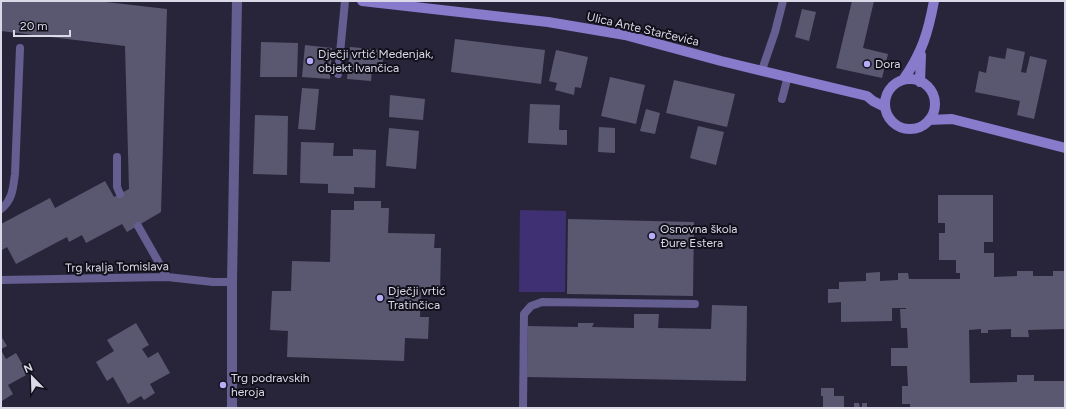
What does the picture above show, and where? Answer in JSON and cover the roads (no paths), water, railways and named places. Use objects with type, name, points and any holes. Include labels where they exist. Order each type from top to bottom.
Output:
[{"type":"main road","name":"Ulica Ante Starčevića","points":[[362,1],[548,22],[626,35],[867,96]]},
{"type":"main road","points":[[903,80],[921,51],[930,24],[934,1]]},
{"type":"main road","points":[[920,82],[921,51]]},
{"type":"main road","points":[[867,96],[888,91],[903,80],[910,79],[920,82],[929,89],[935,104],[929,120],[923,126],[915,129],[899,127],[887,116],[885,100],[888,91]]},
{"type":"main road","points":[[867,96],[885,107]]},
{"type":"main road","points":[[935,104],[952,119]]},
{"type":"main road","points":[[929,120],[952,119],[1065,148]]},
{"type":"street","points":[[232,408],[232,282],[237,1]]},
{"type":"lane","points":[[338,74],[346,1]]},
{"type":"lane","points":[[762,70],[776,32],[783,1]]},
{"type":"lane","points":[[1,209],[6,205],[12,194],[15,174],[20,48]]},
{"type":"lane","points":[[782,99],[788,76]]},
{"type":"lane","points":[[117,157],[117,187],[120,194]]},
{"type":"lane","points":[[138,226],[167,277]]},
{"type":"lane","name":"Trg kralja Tomislava","points":[[1,280],[167,277],[214,282],[232,282]]},
{"type":"lane","points":[[523,408],[524,314],[531,306],[542,302],[695,304]]},
{"type":"place","name":"Dječji vrtić Medenjak, objekt Ivančica","points":[[310,61]]},
{"type":"place","name":"Dora","points":[[867,64]]},
{"type":"place","name":"Osnovna škola Đure Estera","points":[[652,236]]},
{"type":"place","name":"Dječji vrtić Tratinčica","points":[[380,298]]},
{"type":"place","name":"Trg podravskih heroja","points":[[223,385]]}]
